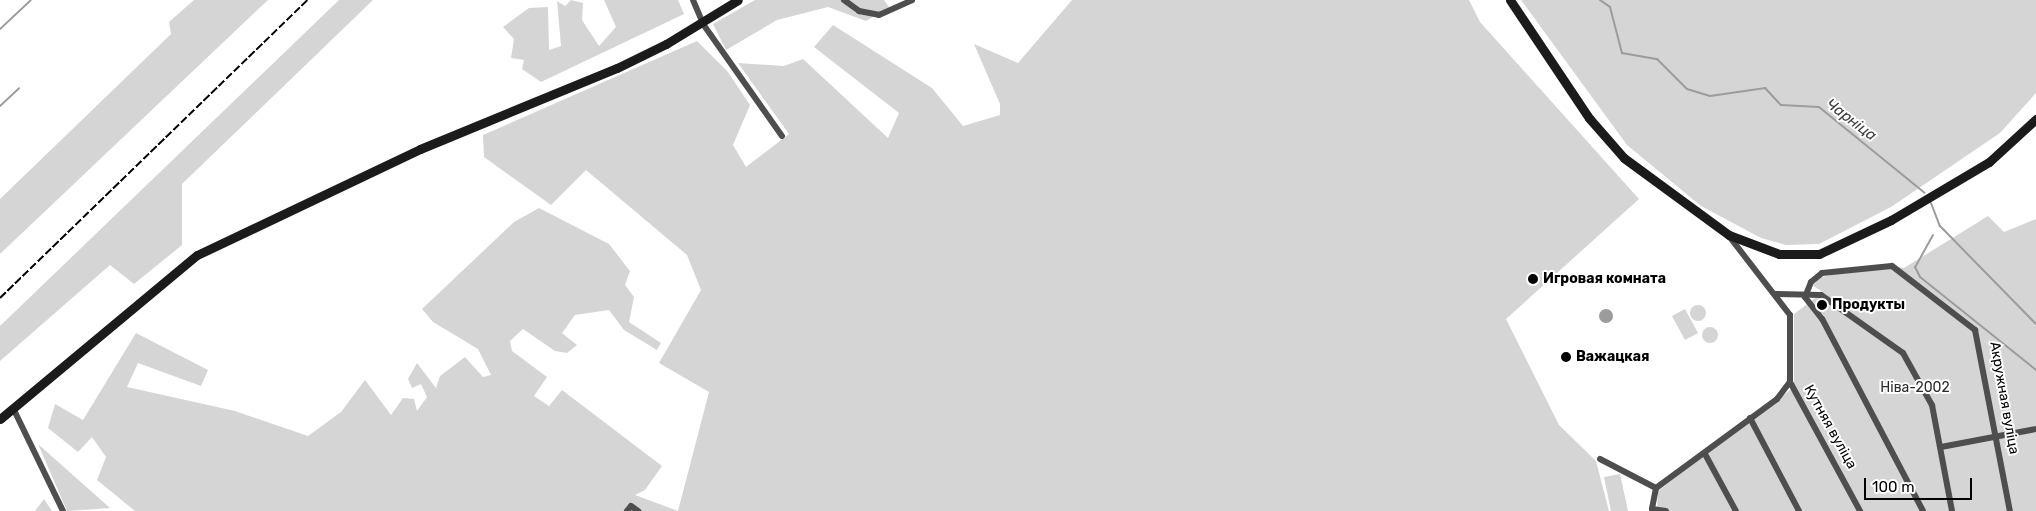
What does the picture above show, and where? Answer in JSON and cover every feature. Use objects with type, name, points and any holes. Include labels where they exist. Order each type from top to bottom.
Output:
[{"type":"street","points":[[693,0],[703,24],[782,136]]},
{"type":"street","points":[[0,419],[197,255],[411,153],[617,68],[703,24],[738,0]]},
{"type":"street","points":[[844,0],[852,7],[885,15],[912,0]]},
{"type":"street","points":[[1510,0],[1603,136],[1646,176],[1729,235],[1776,294],[1790,315],[1790,382],[1777,399],[1705,454],[1656,488],[1652,508],[1666,511]]},
{"type":"street","points":[[1729,235],[1793,256],[1835,249],[1989,162],[2036,119]]},
{"type":"street","name":"Акружная вуліца","points":[[1805,297],[1811,282],[1822,273],[1870,264],[1897,268],[1980,335],[2010,511]]},
{"type":"street","points":[[1776,294],[1805,297],[1821,295],[1903,353],[1926,389],[1941,448],[1952,511]]},
{"type":"street","points":[[1805,297],[1923,511]]},
{"type":"street","name":"Кутняя вуліца","points":[[1790,382],[1860,511]]},
{"type":"street","points":[[13,408],[63,511]]},
{"type":"street","points":[[1750,418],[1799,511]]},
{"type":"street","points":[[1941,448],[2036,429]]},
{"type":"street","points":[[1705,454],[1736,511]]},
{"type":"street","points":[[1600,459],[1656,488]]},
{"type":"street","points":[[629,509],[638,511]]},
{"type":"green space","points":[[194,0],[268,0],[0,254],[0,199],[171,34],[169,22]]},
{"type":"green space","points":[[339,0],[373,0],[182,184],[182,245],[134,284],[110,265],[0,361],[0,326]]},
{"type":"green space","points":[[571,0],[583,3],[582,20],[599,46],[616,27],[604,0],[678,0],[684,14],[541,82],[522,69],[524,60],[511,58],[514,39],[503,27],[529,8],[548,7],[549,50],[561,46],[557,1],[565,6]]},
{"type":"green space","points":[[755,0],[884,0],[889,7],[866,21],[828,7],[777,20],[726,50],[713,24]]},
{"type":"green space","points":[[1072,0],[1469,0],[1480,22],[1639,199],[1506,319],[1559,425],[1596,461],[1609,511],[678,511],[709,392],[659,363],[701,290],[687,255],[586,170],[551,205],[484,157],[483,135],[697,41],[728,72],[750,105],[733,145],[746,167],[789,134],[738,63],[784,66],[803,59],[888,138],[899,113],[814,47],[833,25],[932,88],[963,126],[1000,115],[1000,104],[974,44],[1018,63]]},
{"type":"green space","points":[[1521,0],[2036,0],[2036,93],[2000,133],[1891,207],[1819,244],[1786,245],[1761,238],[1701,206],[1627,145]]},
{"type":"green space","points":[[539,208],[609,244],[630,271],[625,285],[634,297],[629,322],[661,343],[657,350],[624,330],[609,310],[575,315],[562,333],[577,345],[567,353],[555,351],[523,329],[510,341],[512,351],[547,377],[534,396],[549,406],[562,390],[662,466],[645,490],[635,495],[678,511],[135,511],[97,480],[106,457],[92,437],[78,452],[48,428],[55,404],[83,420],[136,333],[208,370],[201,386],[138,363],[127,387],[235,411],[308,436],[341,412],[365,380],[391,415],[403,398],[414,399],[417,411],[427,397],[421,384],[412,388],[408,379],[417,363],[436,388],[440,376],[465,357],[483,377],[491,375],[478,349],[433,322],[422,309],[514,222]]},
{"type":"green space","name":"Ніва-2002","points":[[1988,216],[2004,232],[2036,219],[2036,511],[1657,511],[1658,491],[1794,387],[1794,314],[1823,292],[1813,286],[1817,278],[1882,264],[1904,268]]},
{"type":"green space","points":[[1695,305],[1701,305],[1706,310],[1704,319],[1695,321],[1690,316],[1690,310]]},
{"type":"green space","points":[[1685,309],[1698,333],[1685,340],[1672,316]]},
{"type":"green space","points":[[1707,327],[1713,327],[1718,332],[1716,341],[1707,343],[1702,338],[1702,332]]},
{"type":"green space","points":[[38,444],[110,508],[67,511]]},
{"type":"green space","points":[[1620,474],[1628,511],[1611,511],[1604,477]]},
{"type":"green space","points":[[44,499],[52,511],[35,511]]},
{"type":"shaded area","points":[[1603,309],[1609,309],[1613,316],[1609,323],[1603,323],[1599,319],[1599,313]]},
{"type":"waterway","points":[[0,29],[31,0]]},
{"type":"waterway","name":"Чарніца","points":[[1600,0],[1610,7],[1622,53],[1657,59],[1687,89],[1710,96],[1765,88],[1781,105],[1819,107],[1925,193]]},
{"type":"waterway","points":[[0,106],[19,88]]},
{"type":"waterway","name":"Чарніца","points":[[1931,203],[1940,226],[2036,324]]},
{"type":"waterway","points":[[1933,235],[1915,267],[1920,277],[2036,370]]},
{"type":"railway","points":[[0,298],[307,0]]},
{"type":"place","name":"Игровая комната","points":[[1533,279]]},
{"type":"place","name":"Продукты","points":[[1822,305]]},
{"type":"place","name":"Важацкая","points":[[1566,357]]}]
